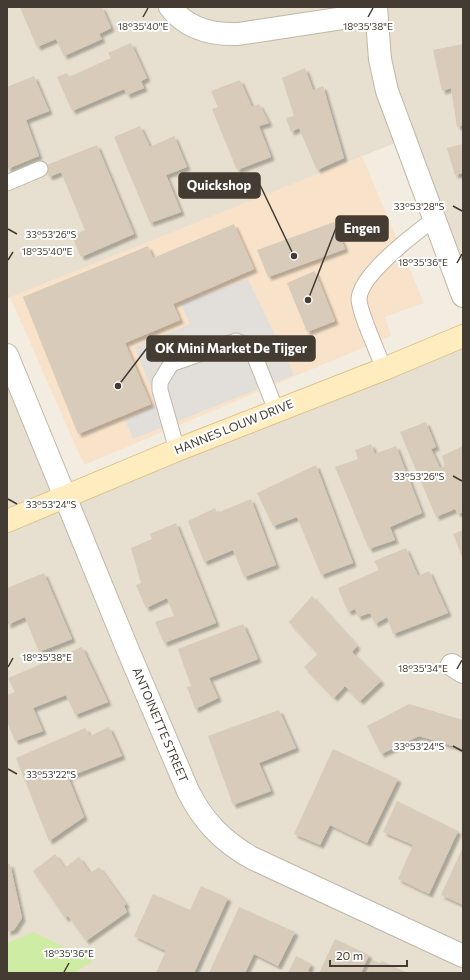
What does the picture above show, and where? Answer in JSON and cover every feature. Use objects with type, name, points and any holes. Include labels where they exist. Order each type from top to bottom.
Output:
[{"type":"street","points":[[170,7],[183,20],[194,27],[223,35],[238,34],[376,10],[380,59],[387,91],[433,220],[463,296]]},
{"type":"street","name":"HANNES LOUW DRIVE","points":[[7,521],[176,450],[384,369],[463,336]]},
{"type":"street","name":"ANTOINETTE STREET","points":[[7,356],[188,791],[206,822],[230,844],[252,858],[463,956]]},
{"type":"lane","points":[[7,183],[40,169]]},
{"type":"lane","points":[[384,369],[360,306],[360,294],[364,285],[397,247],[433,220]]},
{"type":"lane","points":[[176,450],[160,390],[160,382],[164,372],[172,364],[236,341],[241,342],[251,347],[276,410]]},
{"type":"shaded area","points":[[7,7],[463,7],[463,290],[405,139],[7,299]]},
{"type":"shaded area","points":[[362,156],[424,303],[385,317],[391,336],[84,465],[10,297]]},
{"type":"shaded area","points":[[248,279],[294,375],[133,439],[125,420],[157,405],[135,347],[190,324],[181,304]]},
{"type":"shaded area","points":[[463,334],[463,973],[74,973],[92,960],[15,941],[7,943],[7,352],[67,495]]},
{"type":"green space","points":[[33,932],[93,961],[74,973],[7,973],[7,943]]},
{"type":"building","points":[[20,7],[102,7],[111,28],[99,34],[102,39],[64,56],[56,39],[37,47]]},
{"type":"building","points":[[131,43],[147,78],[141,81],[144,88],[127,95],[124,89],[72,111],[57,77],[67,73],[69,77],[111,58],[108,53]]},
{"type":"building","points":[[463,44],[463,125],[457,127],[451,88],[442,91],[433,50]]},
{"type":"building","points":[[305,68],[313,90],[323,86],[344,158],[317,170],[299,128],[291,132],[286,118],[294,116],[282,78]]},
{"type":"building","points":[[34,76],[49,111],[26,120],[39,156],[7,169],[7,87]]},
{"type":"building","points":[[240,80],[252,107],[259,104],[269,123],[259,126],[271,157],[237,170],[212,109],[218,107],[211,91]]},
{"type":"building","points":[[140,126],[150,147],[174,136],[187,167],[166,175],[181,212],[150,223],[114,137]]},
{"type":"building","points":[[463,144],[463,173],[455,175],[447,148]]},
{"type":"building","points":[[97,145],[134,234],[81,257],[72,236],[85,230],[61,172],[49,177],[44,166]]},
{"type":"building","points":[[334,222],[345,249],[268,277],[257,250]]},
{"type":"building","points":[[234,224],[254,269],[173,304],[180,320],[125,343],[151,404],[78,434],[23,297],[148,246],[153,258]]},
{"type":"building","points":[[315,271],[335,321],[307,332],[287,283]]},
{"type":"building","points":[[426,422],[436,447],[431,449],[440,468],[445,466],[442,456],[463,446],[463,512],[458,514],[455,509],[436,517],[400,432]]},
{"type":"building","points":[[371,444],[375,454],[396,446],[422,513],[390,527],[395,540],[369,549],[335,467],[358,459],[355,450]]},
{"type":"building","points":[[316,465],[353,563],[321,575],[297,517],[273,526],[257,493]]},
{"type":"building","points":[[251,499],[276,565],[244,577],[233,550],[204,562],[188,521],[215,508],[217,513]]},
{"type":"building","points":[[176,523],[216,623],[164,643],[155,622],[174,616],[167,598],[146,608],[136,585],[141,583],[131,548],[152,539],[150,534]]},
{"type":"building","points":[[463,530],[463,559],[453,534]]},
{"type":"building","points":[[406,548],[418,576],[429,571],[448,613],[393,634],[387,617],[375,624],[370,613],[358,617],[355,609],[348,612],[338,588],[379,570],[374,561]]},
{"type":"building","points":[[44,573],[72,639],[39,652],[25,617],[7,625],[7,588]]},
{"type":"building","points":[[312,596],[357,646],[352,652],[381,681],[360,701],[345,686],[334,698],[304,667],[318,654],[289,622]]},
{"type":"building","points":[[243,624],[258,659],[209,678],[218,698],[195,709],[187,687],[191,686],[178,649]]},
{"type":"building","points":[[82,647],[108,702],[75,715],[66,695],[33,708],[43,731],[15,741],[7,722],[7,695],[15,692],[8,678]]},
{"type":"building","points":[[409,704],[463,720],[463,749],[419,736],[381,754],[367,726]]},
{"type":"building","points":[[279,710],[296,748],[259,763],[271,791],[233,805],[208,736]]},
{"type":"building","points":[[109,727],[122,756],[68,777],[84,817],[49,841],[16,758],[85,728],[90,736]]},
{"type":"building","points":[[333,749],[398,779],[367,843],[330,825],[320,845],[294,834]]},
{"type":"building","points":[[397,801],[458,831],[429,894],[398,879],[413,845],[383,832]]},
{"type":"building","points":[[463,847],[463,905],[441,895]]},
{"type":"building","points":[[55,854],[65,868],[79,857],[90,873],[99,867],[126,904],[124,906],[127,912],[86,941],[68,916],[65,918],[33,871]]},
{"type":"building","points":[[7,864],[10,864],[22,918],[14,930],[7,932]]},
{"type":"building","points":[[201,886],[228,898],[194,973],[156,973],[166,951],[134,936],[153,894],[190,910]]},
{"type":"building","points":[[239,907],[295,932],[278,966],[254,954],[245,973],[209,973]]},
{"type":"building","points":[[335,939],[369,955],[361,973],[319,973]]},
{"type":"building","points":[[296,956],[311,964],[308,971],[311,973],[288,973]]},
{"type":"building","points":[[373,960],[380,963],[382,961],[408,973],[367,973]]},
{"type":"place","name":"Quickshop","points":[[294,256]]},
{"type":"place","name":"Engen","points":[[308,300]]},
{"type":"place","name":"OK Mini Market De Tijger","points":[[118,386]]}]
